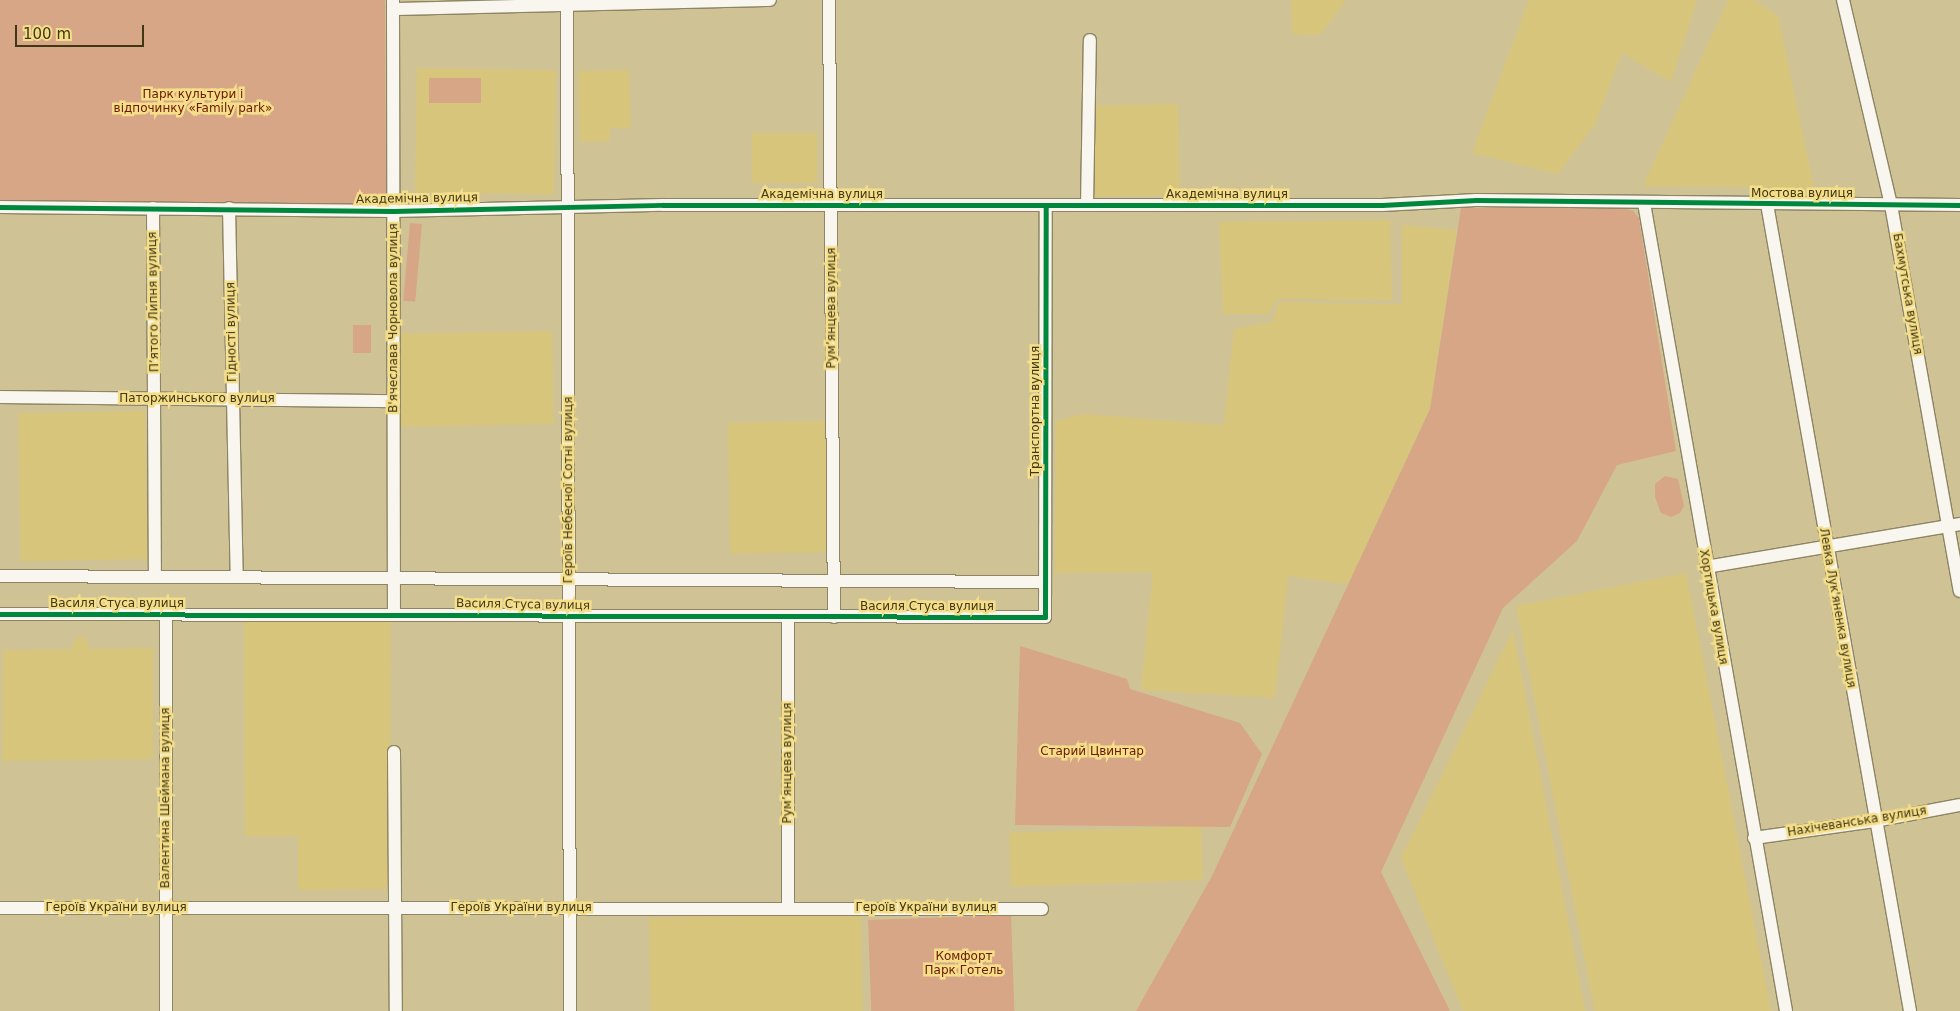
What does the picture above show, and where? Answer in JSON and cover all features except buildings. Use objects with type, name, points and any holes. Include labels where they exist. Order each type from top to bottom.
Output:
[{"type":"street","points":[[393,5],[567,1],[770,0]]},
{"type":"street","name":"Рум’янцева вулиця","points":[[828,0],[832,206],[834,617]]},
{"type":"street","name":"Бахмутська вулиця","points":[[1843,0],[1891,205],[1954,525],[1960,591]]},
{"type":"street","name":"Героїв Небесної Сотні вулиця","points":[[567,1],[570,1011]]},
{"type":"street","name":"В'ячеслава Чорновола вулиця","points":[[393,5],[394,614]]},
{"type":"street","points":[[1087,205],[1090,40]]},
{"type":"street","name":"Академічна вулиця","points":[[0,207],[393,211],[567,206],[1382,205],[1439,201],[1644,203]]},
{"type":"street","name":"Мостова вулиця","points":[[1644,203],[1960,205]]},
{"type":"street","name":"Хортицька вулиця","points":[[1644,203],[1706,567],[1786,1011]]},
{"type":"street","name":"Левка Лук'яненка вулиця","points":[[1767,204],[1826,548],[1910,1011]]},
{"type":"street","name":"Транспортна вулиця","points":[[1045,617],[1046,205]]},
{"type":"street","name":"П’ятого Липня вулиця","points":[[153,208],[156,399],[155,576]]},
{"type":"street","name":"Гідності вулиця","points":[[229,208],[237,576]]},
{"type":"street","name":"Паторжинського вулиця","points":[[0,397],[394,401]]},
{"type":"street","points":[[1706,567],[1954,525]]},
{"type":"street","name":"Василя Стуса вулиця","points":[[0,576],[394,576],[1045,582]]},
{"type":"street","name":"Василя Стуса вулиця","points":[[0,614],[1045,617]]},
{"type":"street","name":"Валентина Шеймана вулиця","points":[[166,614],[166,1011]]},
{"type":"street","name":"Рум’янцева вулиця","points":[[788,617],[788,908]]},
{"type":"street","points":[[394,752],[396,1011]]},
{"type":"street","name":"Нахічеванська вулиця","points":[[1754,838],[1875,821],[1960,805]]},
{"type":"street","name":"Героїв України вулиця","points":[[0,908],[1042,908]]},
{"type":"shaded area","points":[[1291,0],[1346,0],[1320,35],[1292,34]]},
{"type":"shaded area","points":[[1529,0],[1697,0],[1671,82],[1622,53],[1595,124],[1558,174],[1472,153]]},
{"type":"shaded area","points":[[1728,0],[1754,0],[1778,16],[1814,188],[1643,186]]},
{"type":"shaded area","points":[[417,68],[556,70],[554,194],[415,192]]},
{"type":"shaded area","points":[[629,70],[631,128],[610,128],[610,141],[580,142],[578,71]]},
{"type":"shaded area","points":[[1178,104],[1180,195],[1096,196],[1094,105]]},
{"type":"shaded area","points":[[752,133],[817,133],[817,183],[752,183]]},
{"type":"shaded area","points":[[1390,220],[1392,300],[1277,299],[1268,314],[1223,314],[1219,222]]},
{"type":"shaded area","points":[[1402,225],[1457,230],[1430,409],[1348,584],[1288,576],[1275,698],[1141,690],[1153,572],[1055,573],[1056,421],[1083,414],[1224,425],[1234,329],[1272,322],[1278,302],[1402,304]]},
{"type":"shaded area","points":[[552,331],[554,424],[400,427],[398,334]]},
{"type":"shaded area","points":[[145,411],[148,559],[21,561],[18,413]]},
{"type":"shaded area","points":[[826,421],[828,552],[730,554],[728,423]]},
{"type":"shaded area","points":[[1686,573],[1771,1011],[1595,1011],[1516,606]]},
{"type":"shaded area","points":[[244,621],[391,621],[390,889],[298,890],[298,836],[245,836]]},
{"type":"shaded area","points":[[1513,630],[1585,1011],[1463,1011],[1401,858]]},
{"type":"shaded area","points":[[78,637],[86,637],[89,649],[153,648],[153,759],[2,761],[3,650],[72,649],[74,640]]},
{"type":"shaded area","points":[[1201,826],[1203,880],[1011,887],[1009,833]]},
{"type":"shaded area","points":[[861,914],[863,1011],[651,1011],[649,918]]},
{"type":"green space","name":"Парк культури і відпочинку «Family park»","points":[[0,0],[385,0],[386,196],[379,196],[377,203],[0,203]]},
{"type":"green space","points":[[429,78],[481,78],[481,103],[429,103]]},
{"type":"green space","points":[[1461,208],[1623,208],[1633,211],[1639,218],[1676,451],[1617,465],[1577,541],[1503,608],[1381,872],[1450,1011],[1136,1011],[1212,876],[1430,409]]},
{"type":"green space","points":[[410,223],[422,224],[415,302],[403,301]]},
{"type":"green space","points":[[353,325],[371,325],[371,353],[353,353]]},
{"type":"green space","points":[[1665,476],[1678,479],[1684,506],[1680,513],[1671,517],[1661,513],[1655,497],[1655,484]]},
{"type":"green space","name":"Старий Цвинтар","points":[[1020,646],[1127,679],[1130,689],[1240,723],[1262,754],[1230,827],[1015,825]]},
{"type":"green space","name":"Комфорт Парк Готель","points":[[1011,915],[1014,1011],[871,1011],[868,920]]},
{"type":"cycle path","points":[[0,207],[393,211],[663,205],[1382,205],[1476,200],[1960,205]]},
{"type":"cycle path","points":[[0,614],[1045,617],[1046,205]]}]
